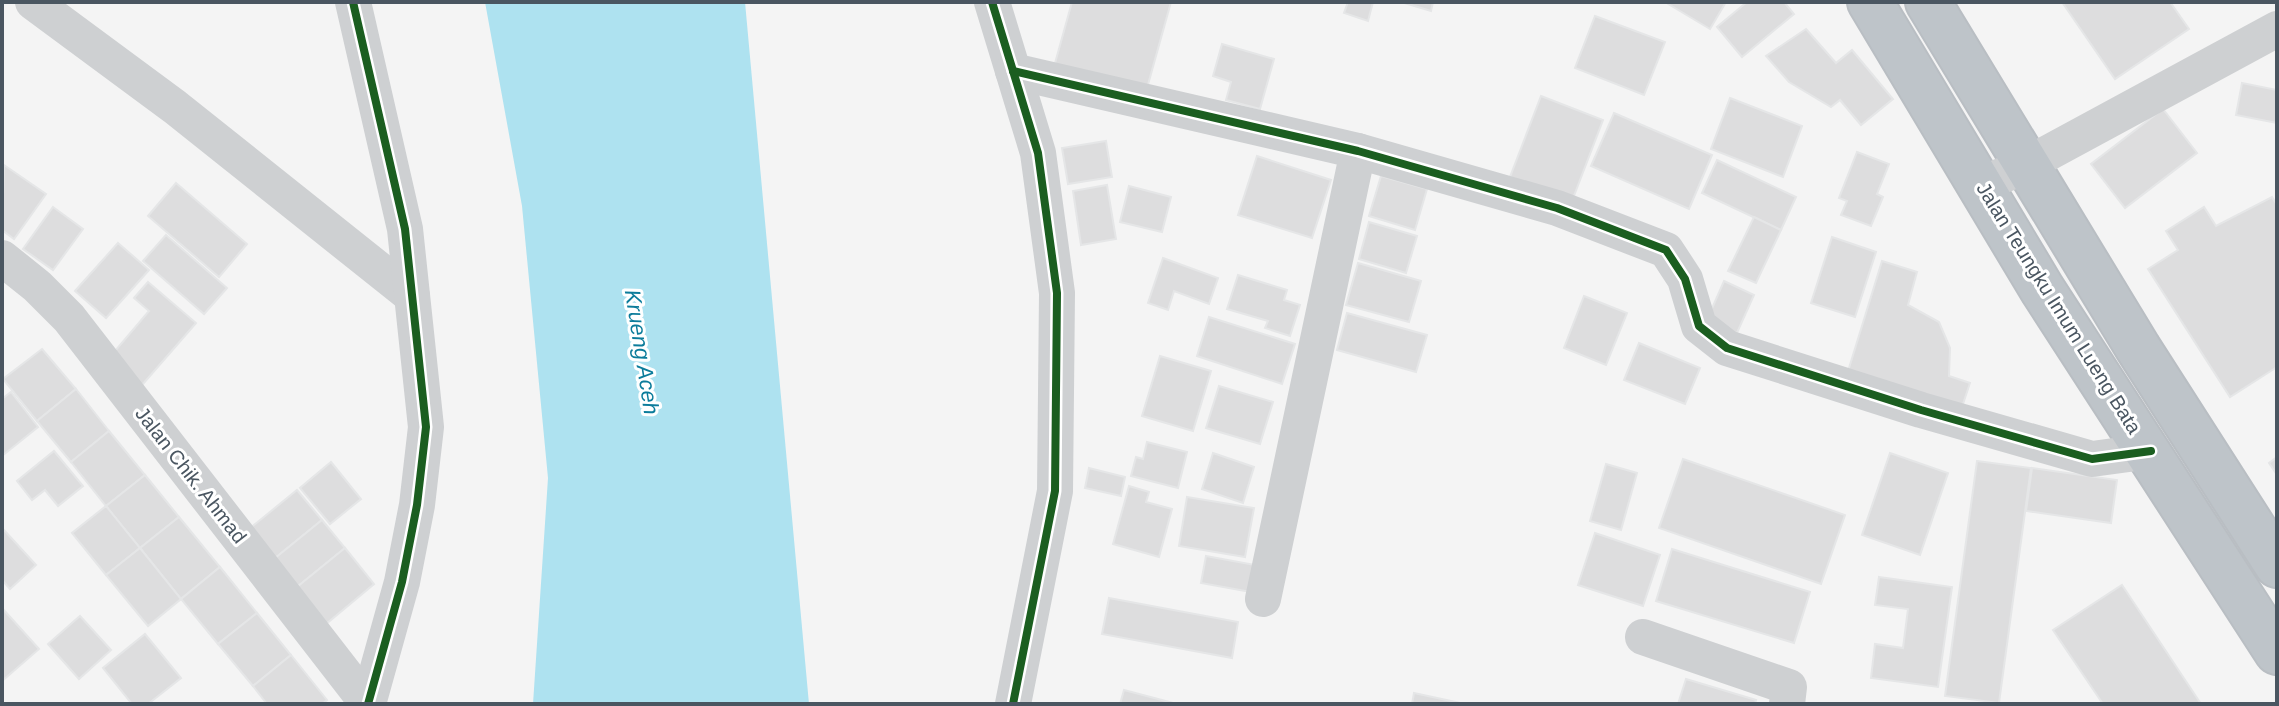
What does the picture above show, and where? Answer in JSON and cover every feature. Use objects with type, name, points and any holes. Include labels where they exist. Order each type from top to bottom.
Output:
[{"type":"highway","name":"Jalan Teungku Imum Lueng Bata","points":[[1870,2],[2042,289],[2151,451],[2277,652]]},
{"type":"highway","points":[[1928,2],[2146,361],[2277,565]]},
{"type":"street","points":[[33,2],[175,107],[412,296]]},
{"type":"street","points":[[353,2],[405,229],[426,427],[417,505],[402,582],[368,704]]},
{"type":"street","points":[[992,2],[1038,153],[1057,293],[1055,491],[1013,704]]},
{"type":"street","points":[[1981,185],[2026,165],[2277,29]]},
{"type":"street","points":[[1013,71],[1358,151],[1557,208],[1666,250],[1685,279],[1699,326],[1727,348],[1921,410],[2092,459],[2151,451]]},
{"type":"street","points":[[1263,599],[1358,151]]},
{"type":"street","name":"Jalan Chik. Ahmad","points":[[2,258],[37,286],[69,318],[368,704]]},
{"type":"street","points":[[1643,637],[1789,687],[1787,704]]},
{"type":"water","name":"Krueng Aceh","points":[[485,2],[745,2],[809,704],[533,704],[548,478],[522,206]]},
{"type":"building","points":[[1072,2],[1171,2],[1144,99],[1052,74]]},
{"type":"building","points":[[1348,2],[1373,2],[1368,21],[1344,13]]},
{"type":"building","points":[[1401,2],[1433,2],[1431,11]]},
{"type":"building","points":[[1665,2],[1726,2],[1710,29]]},
{"type":"building","points":[[1747,2],[1784,2],[1794,14],[1742,57],[1717,27]]},
{"type":"building","points":[[2062,2],[2170,2],[2189,29],[2115,79]]},
{"type":"building","points":[[1595,16],[1665,42],[1644,95],[1575,68]]},
{"type":"building","points":[[1806,29],[1836,63],[1852,50],[1893,99],[1861,125],[1840,100],[1831,107],[1789,82],[1766,56]]},
{"type":"building","points":[[1222,44],[1274,59],[1260,109],[1226,100],[1231,82],[1213,76]]},
{"type":"building","points":[[2242,83],[2277,90],[2277,123],[2236,115]]},
{"type":"building","points":[[1541,96],[1603,120],[1572,201],[1510,177]]},
{"type":"building","points":[[1730,98],[1802,126],[1783,177],[1711,149]]},
{"type":"building","points":[[2163,109],[2197,153],[2125,208],[2091,164]]},
{"type":"building","points":[[1614,113],[1712,155],[1689,209],[1591,166]]},
{"type":"building","points":[[1106,141],[1112,177],[1068,184],[1062,148]]},
{"type":"building","points":[[1857,152],[1889,164],[1877,194],[1883,197],[1871,226],[1841,215],[1847,201],[1839,198]]},
{"type":"building","points":[[1257,156],[1331,180],[1312,238],[1238,215]]},
{"type":"building","points":[[1717,160],[1796,197],[1781,230],[1702,193]]},
{"type":"building","points":[[4,165],[46,194],[14,239],[2,230]]},
{"type":"building","points":[[1381,176],[1427,189],[1415,230],[1369,216]]},
{"type":"building","points":[[176,183],[247,244],[219,277],[148,216]]},
{"type":"building","points":[[1107,185],[1116,239],[1081,245],[1073,191]]},
{"type":"building","points":[[1129,186],[1171,197],[1162,232],[1120,222]]},
{"type":"building","points":[[2272,197],[2277,205],[2277,367],[2230,397],[2148,269],[2178,250],[2166,231],[2204,207],[2216,226]]},
{"type":"building","points":[[53,207],[83,229],[53,270],[23,249]]},
{"type":"building","points":[[1754,217],[1781,230],[1756,283],[1728,271]]},
{"type":"building","points":[[1369,222],[1417,236],[1406,273],[1359,259]]},
{"type":"building","points":[[166,235],[227,288],[204,314],[143,261]]},
{"type":"building","points":[[1832,237],[1876,252],[1855,317],[1811,303]]},
{"type":"building","points":[[118,243],[149,270],[106,318],[75,291]]},
{"type":"building","points":[[1163,258],[1218,278],[1209,304],[1174,291],[1168,310],[1148,303]]},
{"type":"building","points":[[1882,261],[1917,272],[1908,305],[1939,322],[1950,348],[1949,376],[1970,383],[1959,416],[1845,381]]},
{"type":"building","points":[[1358,263],[1421,281],[1409,322],[1346,305]]},
{"type":"building","points":[[1238,275],[1287,290],[1284,300],[1300,305],[1290,336],[1265,328],[1268,321],[1227,309]]},
{"type":"building","points":[[1724,281],[1754,295],[1736,335],[1706,322]]},
{"type":"building","points":[[148,282],[196,323],[142,385],[109,358],[149,311],[134,298]]},
{"type":"building","points":[[1584,296],[1627,313],[1606,365],[1564,348]]},
{"type":"building","points":[[1347,313],[1427,335],[1416,372],[1337,350]]},
{"type":"building","points":[[1209,317],[1295,344],[1282,384],[1197,356]]},
{"type":"building","points":[[1639,343],[1700,368],[1685,404],[1624,380]]},
{"type":"building","points":[[42,349],[76,389],[37,421],[3,379]]},
{"type":"building","points":[[1160,356],[1211,371],[1193,431],[1142,416]]},
{"type":"building","points":[[1219,386],[1273,402],[1260,444],[1206,428]]},
{"type":"building","points":[[76,389],[109,431],[71,462],[37,421]]},
{"type":"building","points":[[11,392],[38,427],[2,456],[2,399]]},
{"type":"building","points":[[109,431],[145,475],[106,506],[71,462]]},
{"type":"building","points":[[1147,442],[1187,452],[1178,488],[1131,476],[1136,457],[1143,459]]},
{"type":"building","points":[[54,451],[83,486],[58,506],[45,490],[32,500],[17,481]]},
{"type":"building","points":[[1213,453],[1254,467],[1243,503],[1202,489]]},
{"type":"building","points":[[1890,453],[1948,473],[1920,555],[1862,535]]},
{"type":"building","points":[[2277,457],[2277,475],[2269,463]]},
{"type":"building","points":[[1683,459],[1845,515],[1821,584],[1659,528]]},
{"type":"building","points":[[1977,461],[2031,468],[1999,703],[1945,696]]},
{"type":"building","points":[[331,462],[361,499],[330,524],[300,488]]},
{"type":"building","points":[[1606,464],[1637,473],[1621,530],[1590,521]]},
{"type":"building","points":[[1089,468],[1125,477],[1121,496],[1085,488]]},
{"type":"building","points":[[2032,468],[2117,480],[2111,523],[2026,511]]},
{"type":"building","points":[[145,475],[179,517],[140,548],[106,506]]},
{"type":"building","points":[[1129,486],[1149,492],[1146,502],[1172,509],[1159,557],[1113,544]]},
{"type":"building","points":[[297,490],[322,520],[274,559],[249,529]]},
{"type":"building","points":[[1187,497],[1254,508],[1245,557],[1179,546]]},
{"type":"building","points":[[106,506],[140,548],[106,575],[72,533]]},
{"type":"building","points":[[179,517],[220,567],[181,599],[140,548]]},
{"type":"building","points":[[322,520],[345,548],[297,587],[274,559]]},
{"type":"building","points":[[3,529],[36,565],[10,589],[2,580]]},
{"type":"building","points":[[1595,533],[1660,555],[1643,606],[1578,585]]},
{"type":"building","points":[[140,548],[181,599],[148,626],[106,575]]},
{"type":"building","points":[[345,548],[374,584],[326,624],[297,587]]},
{"type":"building","points":[[1672,549],[1810,592],[1794,643],[1656,601]]},
{"type":"building","points":[[1206,556],[1255,565],[1251,592],[1201,583]]},
{"type":"building","points":[[220,567],[257,613],[218,644],[181,599]]},
{"type":"building","points":[[1879,577],[1952,587],[1938,687],[1871,678],[1875,644],[1903,648],[1908,609],[1875,605]]},
{"type":"building","points":[[2122,585],[2201,704],[2103,704],[2053,630]]},
{"type":"building","points":[[1109,598],[1238,622],[1232,658],[1102,634]]},
{"type":"building","points":[[2,608],[39,649],[2,681]]},
{"type":"building","points":[[257,613],[291,655],[253,686],[218,644]]},
{"type":"building","points":[[80,616],[111,650],[79,679],[48,644]]},
{"type":"building","points":[[145,634],[181,678],[148,704],[132,704],[103,668]]},
{"type":"building","points":[[291,655],[327,700],[322,704],[267,704],[253,686]]},
{"type":"building","points":[[1686,679],[1756,700],[1755,704],[1678,704]]},
{"type":"building","points":[[1124,690],[1177,704],[1120,704]]},
{"type":"building","points":[[1414,693],[1465,704],[1412,704]]},
{"type":"cycle path","points":[[353,2],[405,229],[426,427],[417,505],[402,582],[368,704]]},
{"type":"cycle path","points":[[992,2],[1038,153],[1057,293],[1055,491],[1013,704]]},
{"type":"cycle path","points":[[1013,71],[1358,151],[1557,208],[1666,250],[1685,279],[1699,326],[1727,348],[1921,410],[2092,459],[2151,451]]}]
